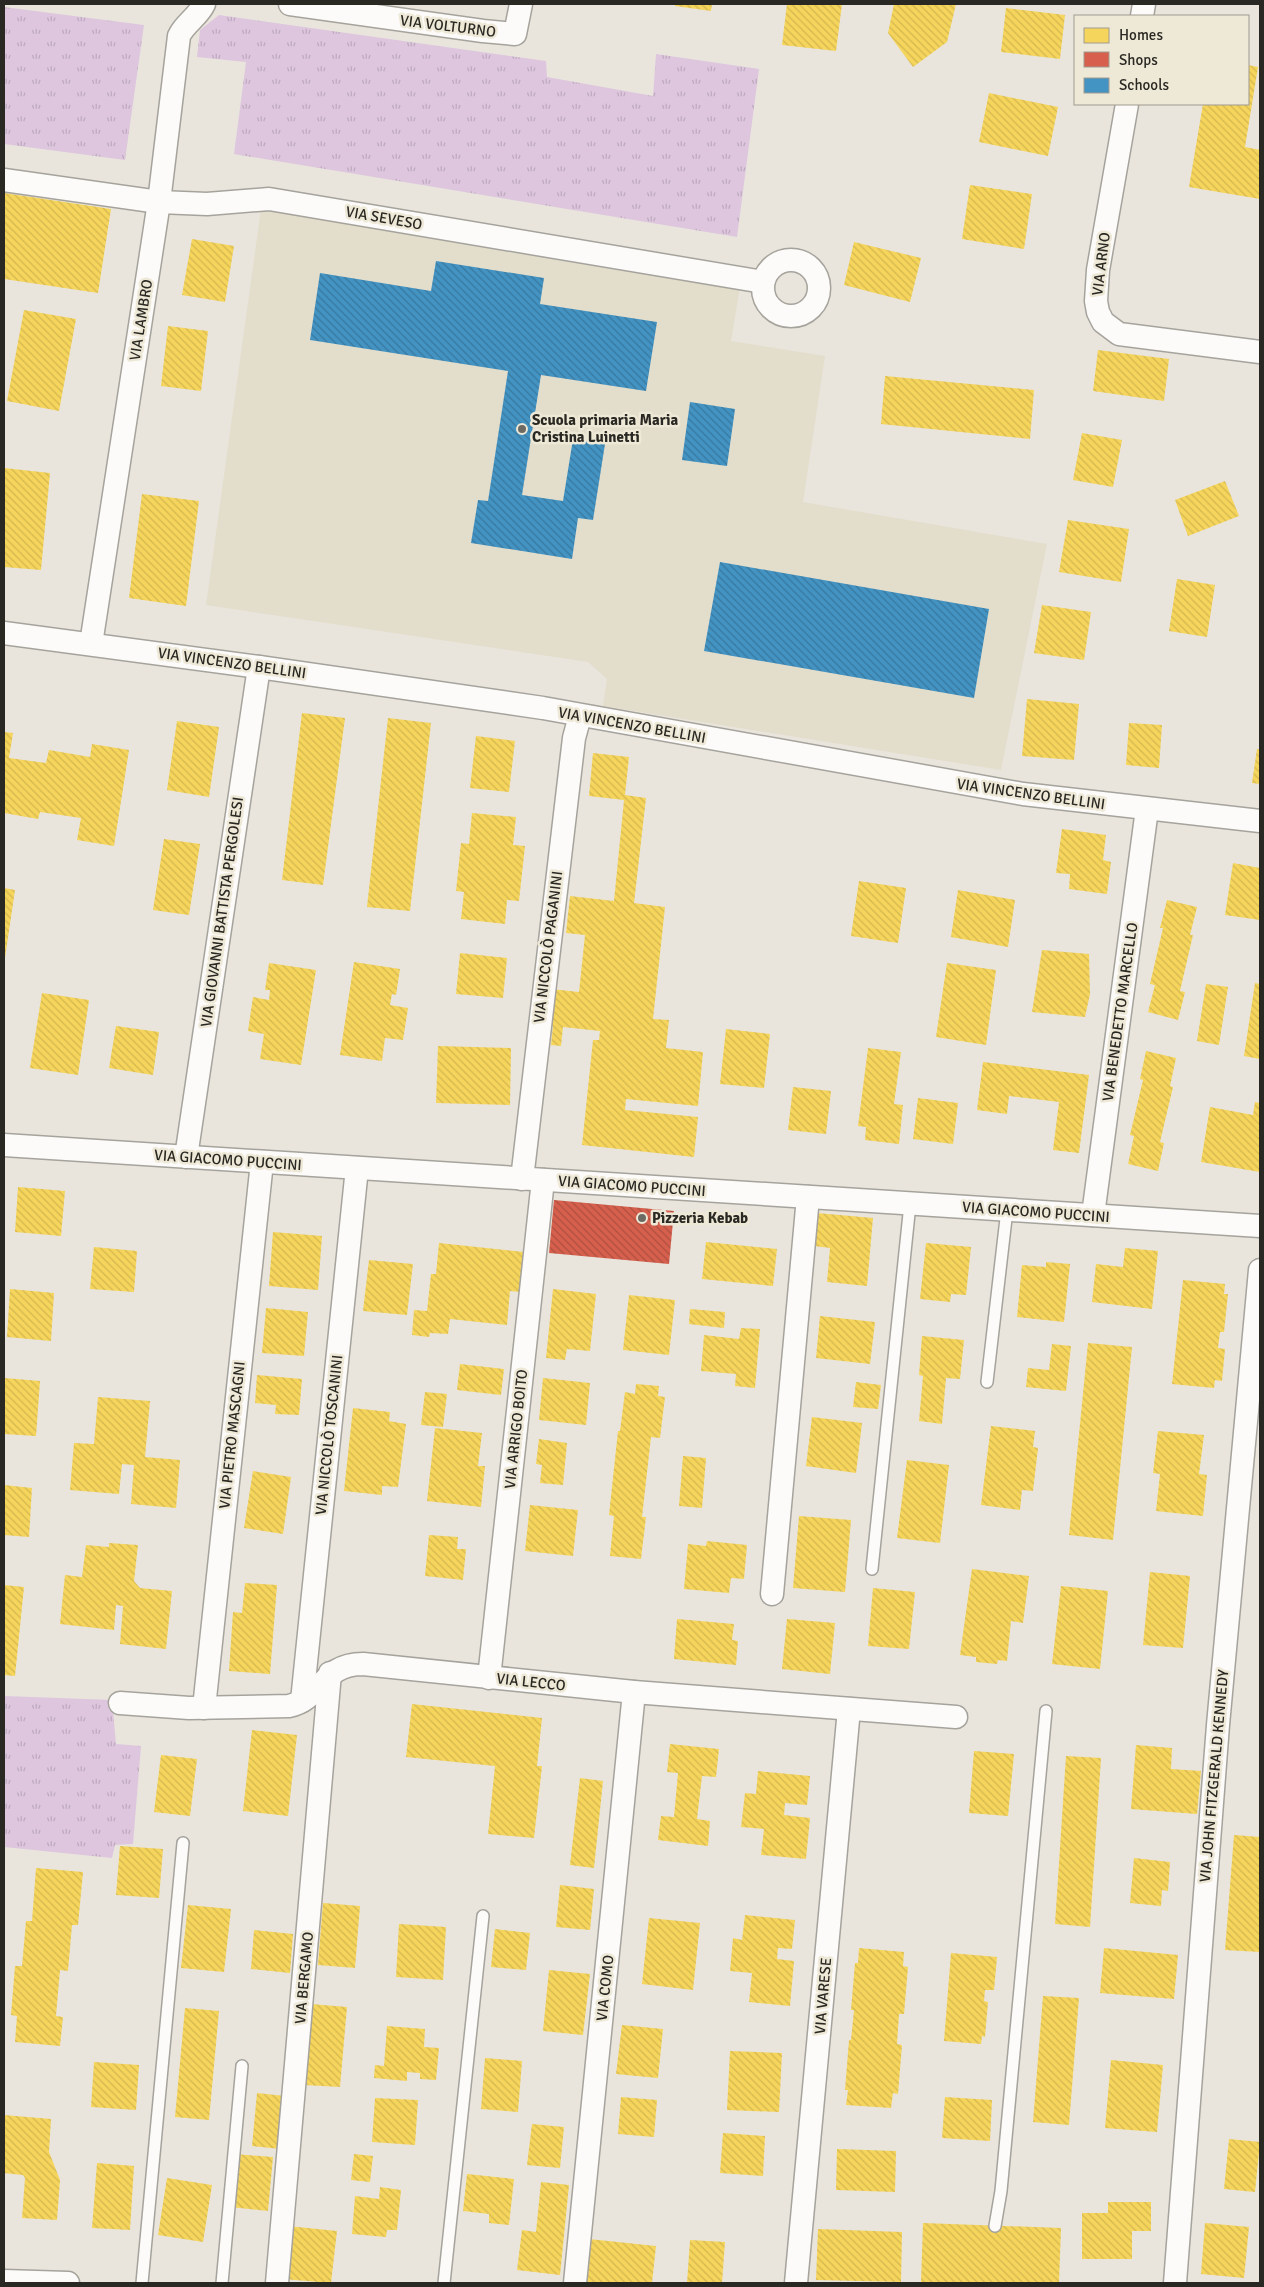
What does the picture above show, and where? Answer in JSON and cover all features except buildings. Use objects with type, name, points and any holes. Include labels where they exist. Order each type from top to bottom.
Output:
[{"type":"street","name":"VIA LAMBRO","points":[[92,644],[159,202],[180,36],[184,27],[200,12],[204,4]]},
{"type":"street","name":"VIA VOLTURNO","points":[[290,4],[465,29],[516,34],[521,4]]},
{"type":"street","name":"VIA ARNO","points":[[1127,105],[1098,270],[1096,301],[1103,322],[1119,334],[1260,352]]},
{"type":"street","name":"VIA SEVESO","points":[[4,180],[159,202],[207,204],[269,199],[763,282]]},
{"type":"street","name":"VIA VINCENZO BELLINI","points":[[4,633],[543,708],[987,789],[1260,821]]},
{"type":"street","name":"VIA GIOVANNI BATTISTA PERGOLESI","points":[[186,1157],[259,667]]},
{"type":"street","name":"VIA NICCOLÒ PAGANINI","points":[[532,1179],[569,777],[574,738],[580,716]]},
{"type":"street","name":"VIA BENEDETTO MARCELLO","points":[[1093,1215],[1147,809]]},
{"type":"street","name":"VIA GIACOMO PUCCINI","points":[[4,1145],[1260,1226]]},
{"type":"street","name":"VIA PIETRO MASCAGNI","points":[[204,1708],[262,1162]]},
{"type":"street","name":"VIA NICCOLÒ TOSCANINI","points":[[302,1701],[357,1168]]},
{"type":"street","name":"VIA ARRIGO BOITO","points":[[489,1678],[532,1179]]},
{"type":"street","points":[[772,1594],[808,1197]]},
{"type":"street","name":"VIA JOHN FITZGERALD KENNEDY","points":[[1175,2283],[1218,1725],[1260,1270]]},
{"type":"street","name":"VIA LECCO","points":[[302,1701],[330,1674],[341,1667],[363,1664],[634,1692],[956,1717]]},
{"type":"street","name":"VIA BERGAMO","points":[[277,2283],[330,1674]]},
{"type":"street","name":"VIA COMO","points":[[575,2283],[634,1692]]},
{"type":"street","points":[[120,1704],[204,1708],[289,1706],[302,1701]]},
{"type":"street","name":"VIA VARESE","points":[[796,2283],[849,1709]]},
{"type":"street","points":[[13,2282],[68,2283]]},
{"type":"lane","points":[[872,1568],[910,1204]]},
{"type":"lane","points":[[986,1382],[1007,1210]]},
{"type":"lane","points":[[995,2226],[1002,2181],[1046,1711]]},
{"type":"lane","points":[[142,2283],[183,1843]]},
{"type":"lane","points":[[444,2283],[483,1916]]},
{"type":"lane","points":[[222,2283],[242,2066]]},
{"type":"shaded area","name":"Scuola primaria Maria Cristina Luinetti","points":[[261,209],[740,287],[731,341],[825,356],[803,502],[1047,544],[1001,770],[603,706],[607,679],[588,662],[206,605]]},
{"type":"green space","points":[[4,7],[144,25],[125,160],[4,144]]},
{"type":"green space","points":[[219,15],[546,61],[547,77],[653,96],[656,54],[759,69],[737,237],[234,154],[246,62],[197,57],[200,30]]},
{"type":"green space","points":[[4,1696],[112,1700],[116,1744],[141,1746],[133,1844],[115,1845],[112,1858],[4,1847]]},
{"type":"place","name":"Scuola primaria Maria Cristina Luinetti","points":[[522,429]]},
{"type":"place","name":"Pizzeria Kebab","points":[[642,1218]]}]
